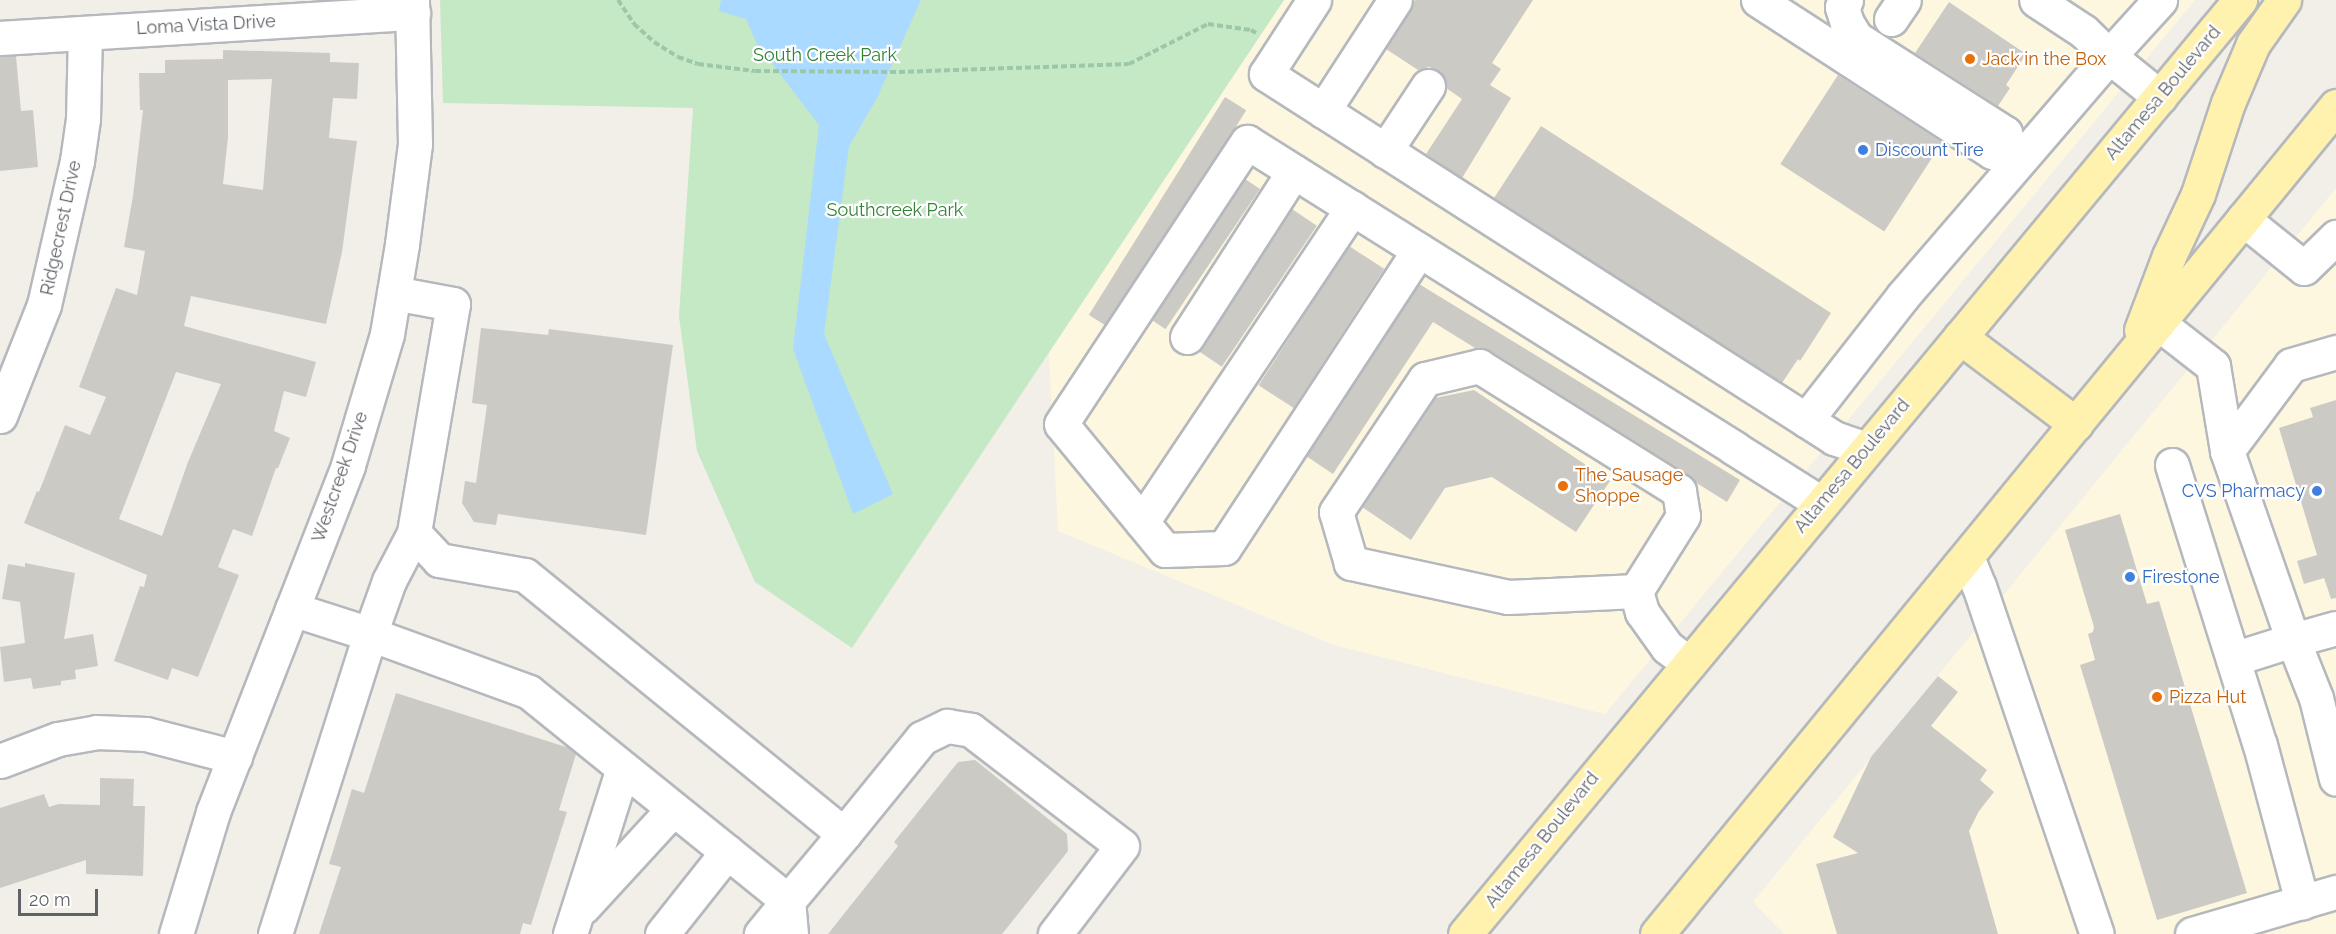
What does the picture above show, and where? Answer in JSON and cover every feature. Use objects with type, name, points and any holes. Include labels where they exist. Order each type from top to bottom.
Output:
[{"type":"main road","name":"Altamesa Boulevard","points":[[1465,934],[2240,0]]},
{"type":"main road","points":[[2131,357],[2169,256],[2198,194],[2228,103],[2253,45],[2284,0]]},
{"type":"main road","points":[[1657,934],[2336,106]]},
{"type":"main road","points":[[1960,337],[2076,424]]},
{"type":"street","points":[[1314,0],[1266,74],[1834,438],[1866,449]]},
{"type":"street","points":[[1323,111],[1395,0]]},
{"type":"street","points":[[1846,0],[1842,7],[1847,23],[1856,38],[2006,133],[2015,154]]},
{"type":"street","points":[[2036,0],[2083,31],[2109,56],[2160,97]]},
{"type":"street","points":[[1806,420],[2015,154],[2160,0]]},
{"type":"street","points":[[1778,5],[1992,152],[2015,154]]},
{"type":"street","name":"Loma Vista Drive","points":[[0,38],[412,6]]},
{"type":"street","name":"Westcreek Drive","points":[[176,934],[213,812],[348,465],[387,334],[415,144],[412,6]]},
{"type":"street","name":"Ridgecrest Drive","points":[[0,416],[44,305],[77,161],[83,119],[85,33]]},
{"type":"street","points":[[1385,151],[1428,86]]},
{"type":"street","points":[[1419,250],[1224,548],[1165,550],[1061,424],[1247,142],[1294,171],[1821,503]]},
{"type":"street","points":[[1187,337],[1294,171]]},
{"type":"street","points":[[1142,522],[1352,208]]},
{"type":"street","points":[[2243,219],[2304,268],[2336,237]]},
{"type":"street","points":[[275,934],[370,634],[389,581],[414,533],[453,304],[394,292]]},
{"type":"street","points":[[2158,323],[2213,366],[2227,451],[2293,640],[2326,695],[2336,779]]},
{"type":"street","points":[[2227,451],[2291,365],[2336,352]]},
{"type":"street","points":[[1636,591],[1508,597],[1351,563],[1336,512],[1425,379],[1479,366],[1679,491],[1683,516],[1636,591],[1642,612],[1666,647],[1688,663]]},
{"type":"street","points":[[2172,465],[2260,745],[2302,902]]},
{"type":"street","points":[[414,533],[439,560],[525,575],[844,834]]},
{"type":"street","points":[[1967,557],[1979,586],[2097,934]]},
{"type":"street","points":[[292,609],[370,634],[529,692],[788,901],[791,934]]},
{"type":"street","points":[[2233,659],[2336,628]]},
{"type":"street","points":[[761,934],[922,738],[947,726],[971,730],[1122,846],[1055,934]]},
{"type":"street","points":[[0,761],[58,739],[96,732],[146,734],[235,757]]},
{"type":"street","points":[[573,924],[623,768]]},
{"type":"street","points":[[573,924],[673,809]]},
{"type":"street","points":[[662,934],[727,852]]},
{"type":"street","points":[[2192,934],[2336,892]]},
{"type":"path","points":[[618,0],[634,24],[654,42],[678,57],[698,64],[754,71],[899,72],[1129,64],[1208,24],[1251,30],[1284,46]]},
{"type":"shaded area","points":[[1284,0],[2195,0],[1605,714],[1334,645],[1058,531],[1049,353]]},
{"type":"shaded area","points":[[2336,188],[2336,934],[1784,934],[1753,902]]},
{"type":"green space","name":"Southcreek Park","points":[[440,0],[1284,0],[852,648],[755,582],[697,451],[679,316],[693,108],[443,103]]},
{"type":"water","points":[[721,0],[921,0],[876,100],[849,146],[824,334],[893,494],[853,514],[793,349],[819,125],[757,44],[746,19],[719,11]]},
{"type":"building","points":[[1415,0],[1533,0],[1492,63],[1501,69],[1490,85],[1511,98],[1462,178],[1426,154],[1462,99],[1446,88],[1445,78],[1439,71],[1429,67],[1418,70],[1386,49]]},
{"type":"building","name":"Jack in the Box","points":[[1949,2],[2026,54],[2006,85],[2010,88],[1998,106],[1915,53]]},
{"type":"building","points":[[223,50],[330,53],[330,62],[359,63],[357,99],[333,98],[329,138],[357,141],[342,252],[326,324],[191,296],[184,326],[316,362],[306,397],[284,391],[274,431],[290,438],[278,468],[276,468],[252,536],[233,529],[218,567],[239,575],[198,677],[172,668],[168,680],[114,661],[140,586],[144,587],[147,575],[24,523],[37,491],[39,492],[65,425],[90,435],[106,397],[79,387],[116,288],[137,295],[145,251],[124,247],[133,196],[143,110],[140,110],[139,73],[165,73],[165,60],[223,59]],"holes":[[[272,79],[263,190],[223,184],[228,137],[228,80]],[[176,372],[221,384],[188,462],[162,536],[119,519]]]},
{"type":"building","points":[[16,56],[21,111],[33,110],[38,167],[0,171],[0,57]]},
{"type":"building","name":"Discount Tire","points":[[1838,75],[1942,143],[1884,231],[1780,164]]},
{"type":"building","points":[[1225,97],[1246,110],[1110,328],[1089,315]]},
{"type":"building","points":[[1541,126],[1831,313],[1800,361],[1798,359],[1782,383],[1494,198]]},
{"type":"building","points":[[1245,179],[1260,189],[1165,329],[1150,319]]},
{"type":"building","points":[[1292,209],[1317,226],[1222,367],[1197,350]]},
{"type":"building","points":[[1349,246],[1384,269],[1294,408],[1259,385]]},
{"type":"building","points":[[1419,284],[1740,480],[1727,502],[1695,482],[1689,475],[1489,350],[1475,348],[1433,322],[1333,474],[1306,456]]},
{"type":"building","points":[[481,328],[548,335],[549,329],[673,345],[646,535],[498,514],[496,525],[474,522],[462,503],[465,481],[476,483],[487,405],[472,403]]},
{"type":"building","points":[[1474,390],[1610,481],[1576,532],[1492,477],[1445,488],[1411,540],[1362,507],[1435,398]]},
{"type":"building","name":"CVS Pharmacy","points":[[2336,400],[2336,598],[2331,599],[2324,578],[2304,584],[2297,561],[2317,555],[2279,428],[2313,417],[2310,408]]},
{"type":"building","points":[[2120,514],[2147,604],[2159,601],[2247,893],[2157,920],[2080,665],[2095,660],[2088,634],[2093,632],[2094,627],[2065,530]]},
{"type":"building","points":[[25,563],[75,573],[64,639],[93,634],[98,666],[75,670],[76,679],[61,681],[61,685],[33,689],[31,678],[4,682],[0,647],[25,643],[20,602],[2,599],[8,564],[25,567]]},
{"type":"building","points":[[1938,676],[1958,692],[1931,726],[1987,770],[1980,780],[1994,792],[1979,811],[1969,831],[1998,934],[1837,934],[1816,864],[1858,853],[1833,837],[1871,757]]},
{"type":"building","points":[[396,693],[569,748],[576,754],[559,810],[567,812],[531,925],[523,923],[520,934],[319,934],[341,867],[329,864],[352,789],[364,793]]},
{"type":"building","points":[[975,760],[1067,834],[1068,851],[1002,934],[828,934],[898,846],[894,842],[958,762]]},
{"type":"building","points":[[100,778],[134,779],[133,806],[145,806],[143,876],[86,874],[86,860],[0,888],[0,808],[44,794],[49,807],[59,804],[100,805]]},
{"type":"place","name":"Jack in the Box","points":[[1970,59]]},
{"type":"place","name":"Discount Tire","points":[[1863,150]]},
{"type":"place","name":"The Sausage Shoppe","points":[[1563,486]]},
{"type":"place","name":"CVS Pharmacy","points":[[2317,491]]},
{"type":"place","name":"Firestone","points":[[2130,577]]},
{"type":"place","name":"Pizza Hut","points":[[2157,697]]},
{"type":"park label","name":"South Creek Park","points":[[825,55]]}]
